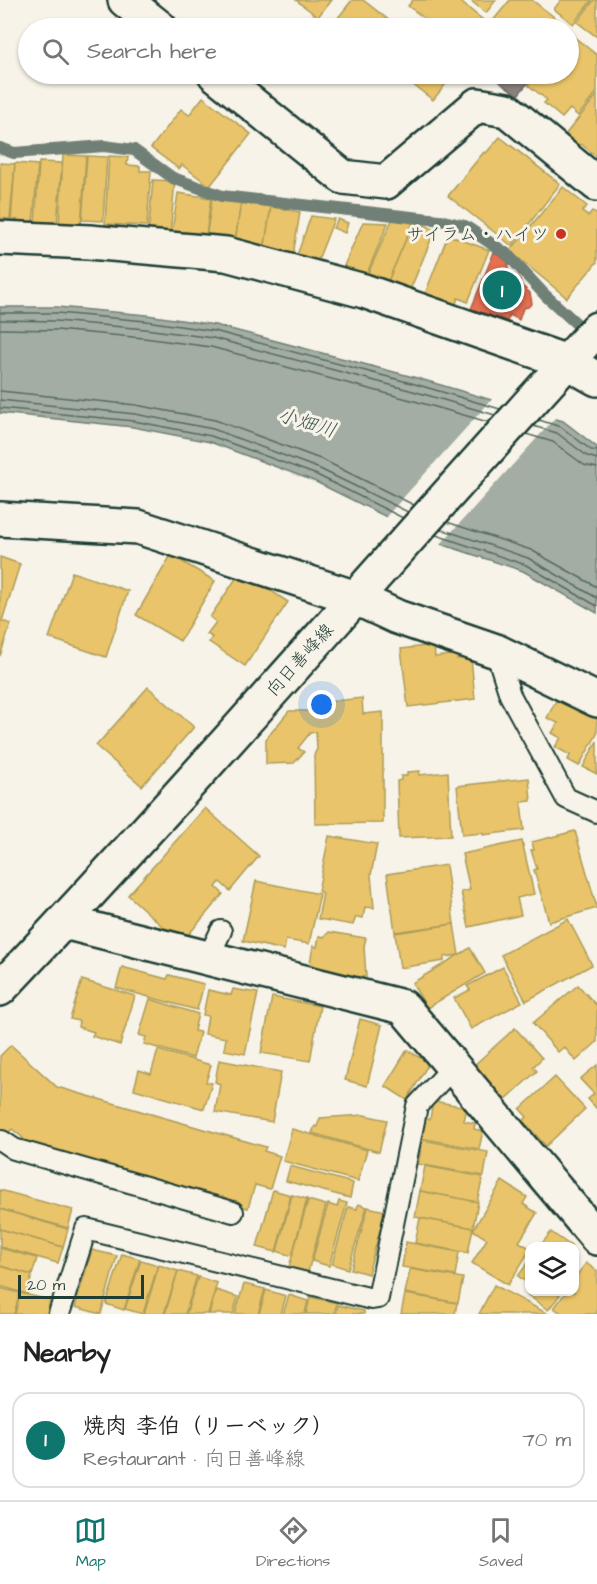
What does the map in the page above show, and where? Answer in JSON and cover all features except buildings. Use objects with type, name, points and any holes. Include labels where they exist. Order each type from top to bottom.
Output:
[{"type":"street","points":[[125,0],[148,18]]},
{"type":"street","points":[[227,84],[343,177],[386,182],[477,105],[507,110],[597,184]]},
{"type":"street","points":[[0,237],[89,242],[226,255],[364,291],[574,354],[597,379]]},
{"type":"street","name":"向日善峰線","points":[[0,989],[64,922],[574,354]]},
{"type":"street","points":[[0,519],[138,527],[356,598],[397,618],[496,651],[597,700]]},
{"type":"street","points":[[64,922],[214,945],[404,1007],[597,1238]]},
{"type":"lane","points":[[496,651],[510,695],[566,798],[596,815]]},
{"type":"lane","points":[[59,1314],[86,1229],[372,1299],[378,1298],[417,1106],[453,1067]]},
{"type":"lane","points":[[2,1141],[14,1149],[233,1212]]},
{"type":"water","name":"小畑川","points":[[0,307],[57,307],[147,315],[215,325],[417,378],[563,421],[597,447],[597,613],[523,571],[441,544],[314,481],[210,442],[133,427],[0,413]]},
{"type":"pier","points":[[494,397],[557,416],[439,546],[384,519]]},
{"type":"waterway","points":[[0,148],[14,153],[104,146],[134,150],[173,178],[222,196],[439,220],[465,226],[507,254],[545,295],[589,335]]},
{"type":"place","name":"サイラム・ハイツ","points":[[561,234]]},
{"type":"place","name":"焼肉 李伯（リーベック）","points":[[502,290]]}]
